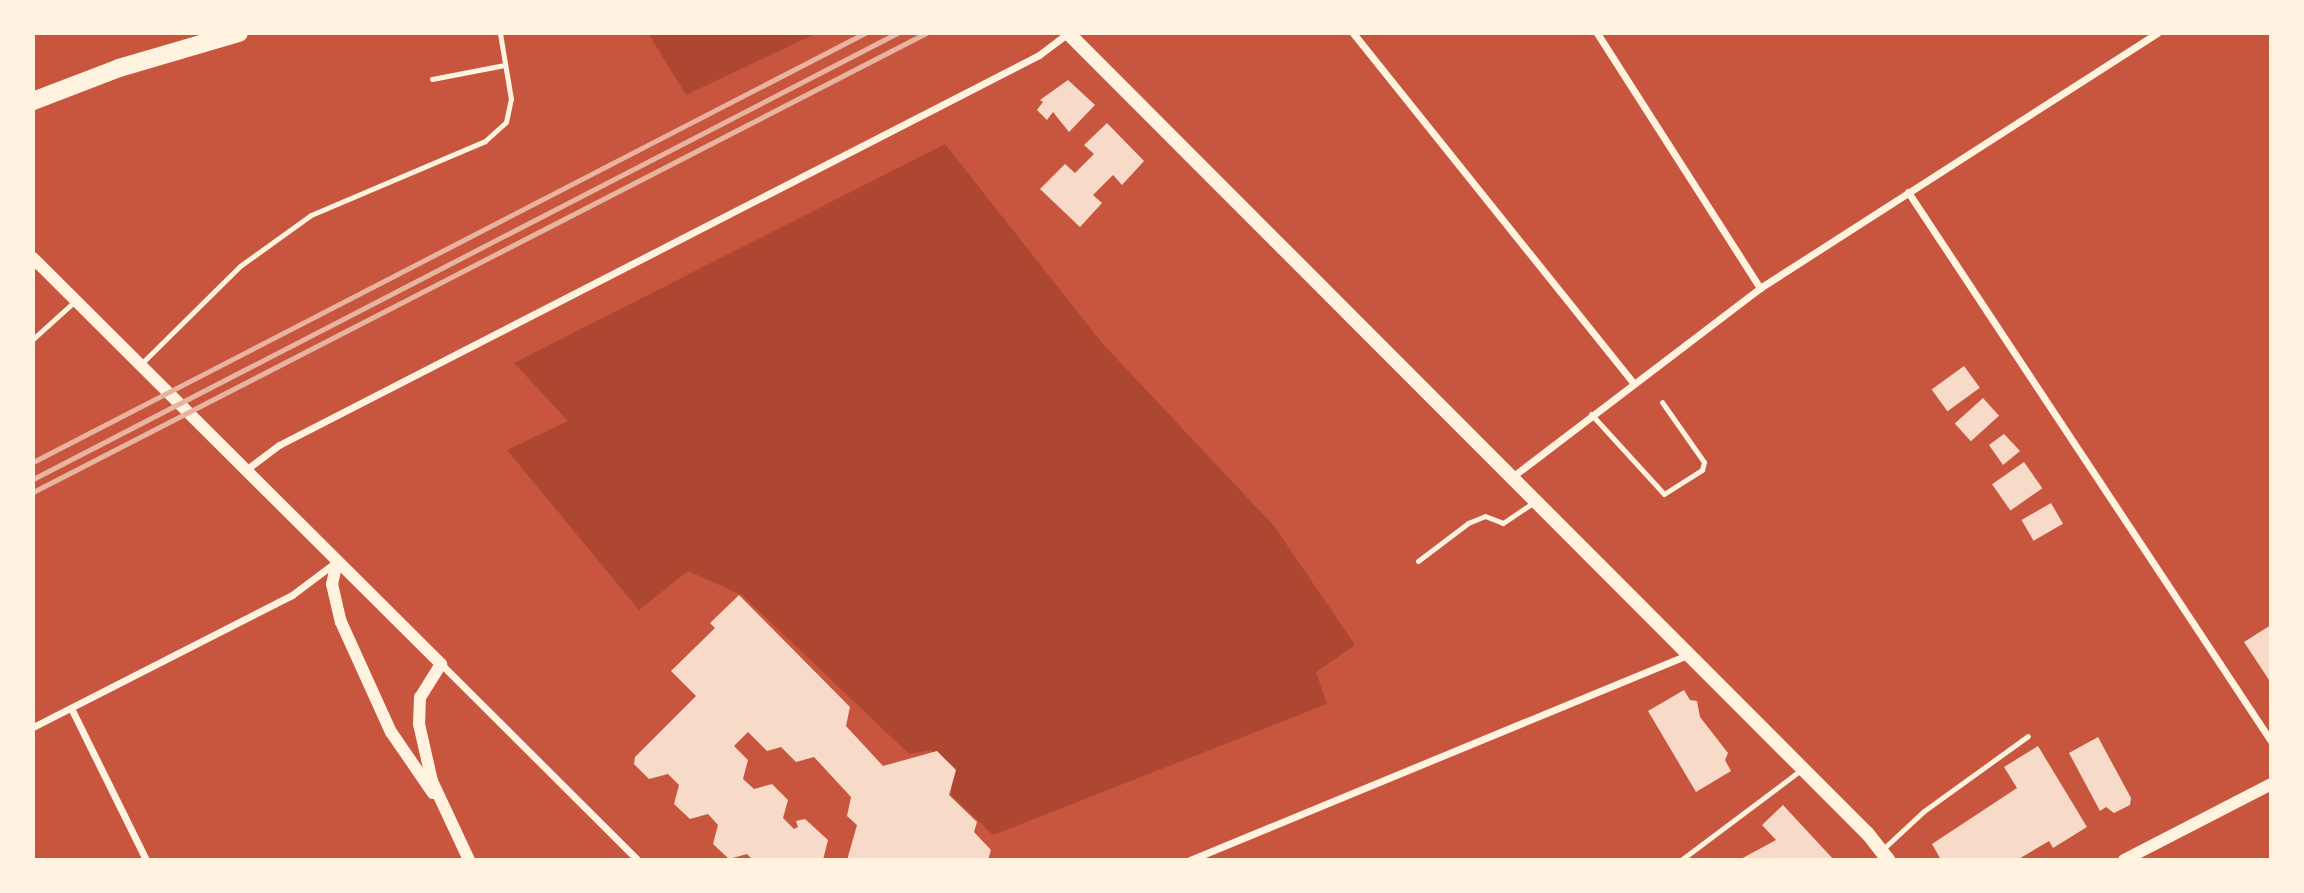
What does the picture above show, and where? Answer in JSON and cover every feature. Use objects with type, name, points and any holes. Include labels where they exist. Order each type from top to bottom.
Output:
[{"type":"main road","points":[[33,101],[119,68],[239,33]]},
{"type":"main road","points":[[1068,33],[1535,500],[1884,855]]},
{"type":"street","points":[[247,469],[279,445],[1040,55],[1068,33]]},
{"type":"street","points":[[1353,33],[1633,383]]},
{"type":"street","points":[[1597,33],[1759,288]]},
{"type":"street","points":[[2137,33],[2142,42]]},
{"type":"street","points":[[1511,477],[1759,288],[2157,33]]},
{"type":"street","points":[[1908,192],[2271,741]]},
{"type":"street","points":[[33,258],[638,860]]},
{"type":"street","points":[[33,727],[292,595],[337,561]]},
{"type":"street","points":[[337,561],[332,584],[341,622],[391,732],[442,804]]},
{"type":"street","points":[[1190,860],[1687,656]]},
{"type":"street","points":[[441,664],[425,685],[419,709],[426,762],[442,804],[469,860]]},
{"type":"street","points":[[71,708],[146,860]]},
{"type":"street","points":[[2124,860],[2271,784]]},
{"type":"lane","points":[[141,364],[240,266],[311,215],[485,141],[506,122],[511,99],[500,33]]},
{"type":"lane","points":[[432,79],[505,65]]},
{"type":"lane","points":[[33,339],[76,300]]},
{"type":"lane","points":[[1591,414],[1664,494],[1702,470],[1704,461],[1662,402]]},
{"type":"lane","points":[[1418,561],[1468,523],[1485,516],[1503,523],[1535,500]]},
{"type":"lane","points":[[1884,855],[1924,811],[2028,736]]},
{"type":"lane","points":[[1681,860],[1802,769]]},
{"type":"shaded area","points":[[648,33],[817,33],[686,95]]},
{"type":"shaded area","points":[[945,144],[1102,343],[1274,526],[1355,645],[1316,672],[1327,704],[993,835],[951,795],[954,767],[931,750],[909,754],[742,595],[688,571],[639,610],[507,450],[568,421],[514,363]]},
{"type":"building","points":[[1068,80],[1095,105],[1069,132],[1053,112],[1047,120],[1037,110],[1043,102],[1040,100]]},
{"type":"building","points":[[1107,123],[1144,161],[1122,185],[1113,175],[1093,195],[1102,203],[1080,227],[1040,189],[1065,164],[1075,173],[1094,154],[1084,145]]},
{"type":"building","points":[[1964,366],[1980,388],[1948,411],[1932,390]]},
{"type":"building","points":[[1983,398],[1999,416],[1971,441],[1955,423]]},
{"type":"building","points":[[2004,434],[2020,451],[2003,465],[1989,445]]},
{"type":"building","points":[[2024,462],[2042,488],[2010,511],[1992,484]]},
{"type":"building","points":[[2051,503],[2063,524],[2034,541],[2022,520]]},
{"type":"building","points":[[739,595],[850,707],[846,726],[883,766],[937,751],[956,770],[949,795],[977,822],[974,832],[991,850],[988,860],[847,860],[857,825],[847,816],[851,797],[814,757],[796,762],[781,747],[767,751],[748,732],[734,746],[748,760],[743,779],[754,789],[772,784],[788,800],[783,818],[794,829],[798,827],[796,821],[805,819],[828,840],[823,860],[753,860],[747,854],[729,859],[713,844],[718,825],[708,814],[690,819],[674,804],[679,785],[668,774],[649,779],[634,764],[635,757],[696,696],[671,671],[715,628],[710,623]]},
{"type":"building","points":[[2271,625],[2271,683],[2244,642]]},
{"type":"building","points":[[1684,690],[1690,700],[1697,701],[1700,717],[1728,753],[1725,760],[1731,771],[1696,792],[1648,711]]},
{"type":"building","points":[[2098,737],[2131,798],[2130,805],[2114,813],[2106,807],[2100,811],[2069,753]]},
{"type":"building","points":[[2038,746],[2087,827],[2053,848],[2049,841],[2017,860],[1941,860],[1932,844],[2017,788],[2004,767]]},
{"type":"building","points":[[1783,805],[1834,860],[1739,860],[1776,840],[1762,825]]},
{"type":"railway","points":[[33,462],[865,33]]},
{"type":"railway","points":[[33,479],[897,33]]},
{"type":"railway","points":[[33,492],[926,33]]}]
